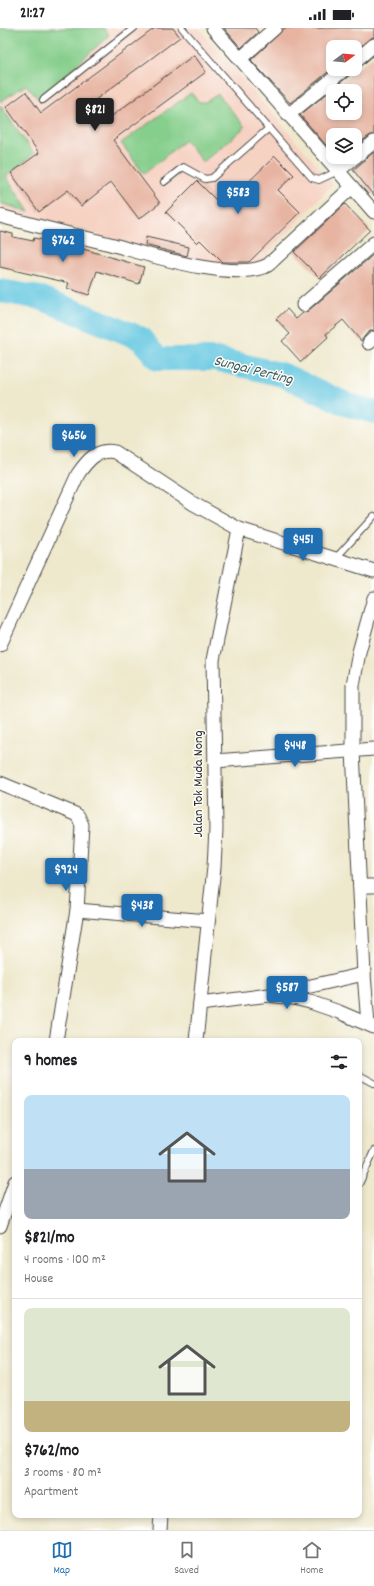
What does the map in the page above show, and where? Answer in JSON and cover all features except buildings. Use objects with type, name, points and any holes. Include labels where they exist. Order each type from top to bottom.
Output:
[{"type":"street","points":[[213,28],[374,212]]},
{"type":"street","points":[[240,59],[276,28]]},
{"type":"street","points":[[362,55],[374,45]]},
{"type":"street","points":[[288,115],[336,76]]},
{"type":"street","points":[[338,171],[374,142]]},
{"type":"street","points":[[0,216],[191,265],[230,271],[246,271],[255,270],[268,265],[352,187]]},
{"type":"street","points":[[303,304],[374,243]]},
{"type":"street","points":[[0,645],[78,474],[85,464],[98,453],[109,451],[115,452],[194,504],[239,529],[374,571]]},
{"type":"street","name":"Jalan Tok Muda Nong","points":[[196,1038],[214,867],[216,829],[213,660],[239,529]]},
{"type":"street","points":[[269,995],[310,1002],[371,1026],[364,974],[353,751],[353,685],[355,668],[374,598]]},
{"type":"street","points":[[215,761],[374,750]]},
{"type":"street","points":[[0,783],[75,814],[81,820],[82,825],[77,910],[56,1038]]},
{"type":"street","points":[[360,886],[374,886]]},
{"type":"street","points":[[77,910],[208,921]]},
{"type":"street","points":[[200,1004],[269,995],[364,974]]},
{"type":"street","points":[[0,1226],[12,1191]]},
{"type":"street","points":[[160,1530],[161,1518]]},
{"type":"lane","points":[[43,100],[134,28]]},
{"type":"lane","points":[[182,28],[314,180],[319,180],[338,171]]},
{"type":"lane","points":[[164,182],[183,167],[205,179],[212,178],[269,128]]},
{"type":"lane","points":[[335,559],[374,516]]},
{"type":"lane","points":[[362,1076],[374,1082]]},
{"type":"lane","points":[[362,1177],[374,1151]]},
{"type":"shaded area","points":[[0,28],[199,28],[333,184],[257,265],[223,266],[185,259],[0,209]]},
{"type":"green space","points":[[0,28],[104,28],[109,35],[39,100],[26,85],[0,102]]},
{"type":"green space","points":[[191,93],[199,102],[206,102],[218,94],[245,127],[203,162],[185,140],[144,174],[121,143]]},
{"type":"green space","points":[[0,105],[34,154],[6,176],[29,212],[0,203]]},
{"type":"waterway","name":"Sungai Perting","points":[[0,291],[41,298],[140,338],[158,359],[216,359],[283,375],[346,404],[374,412]]}]
